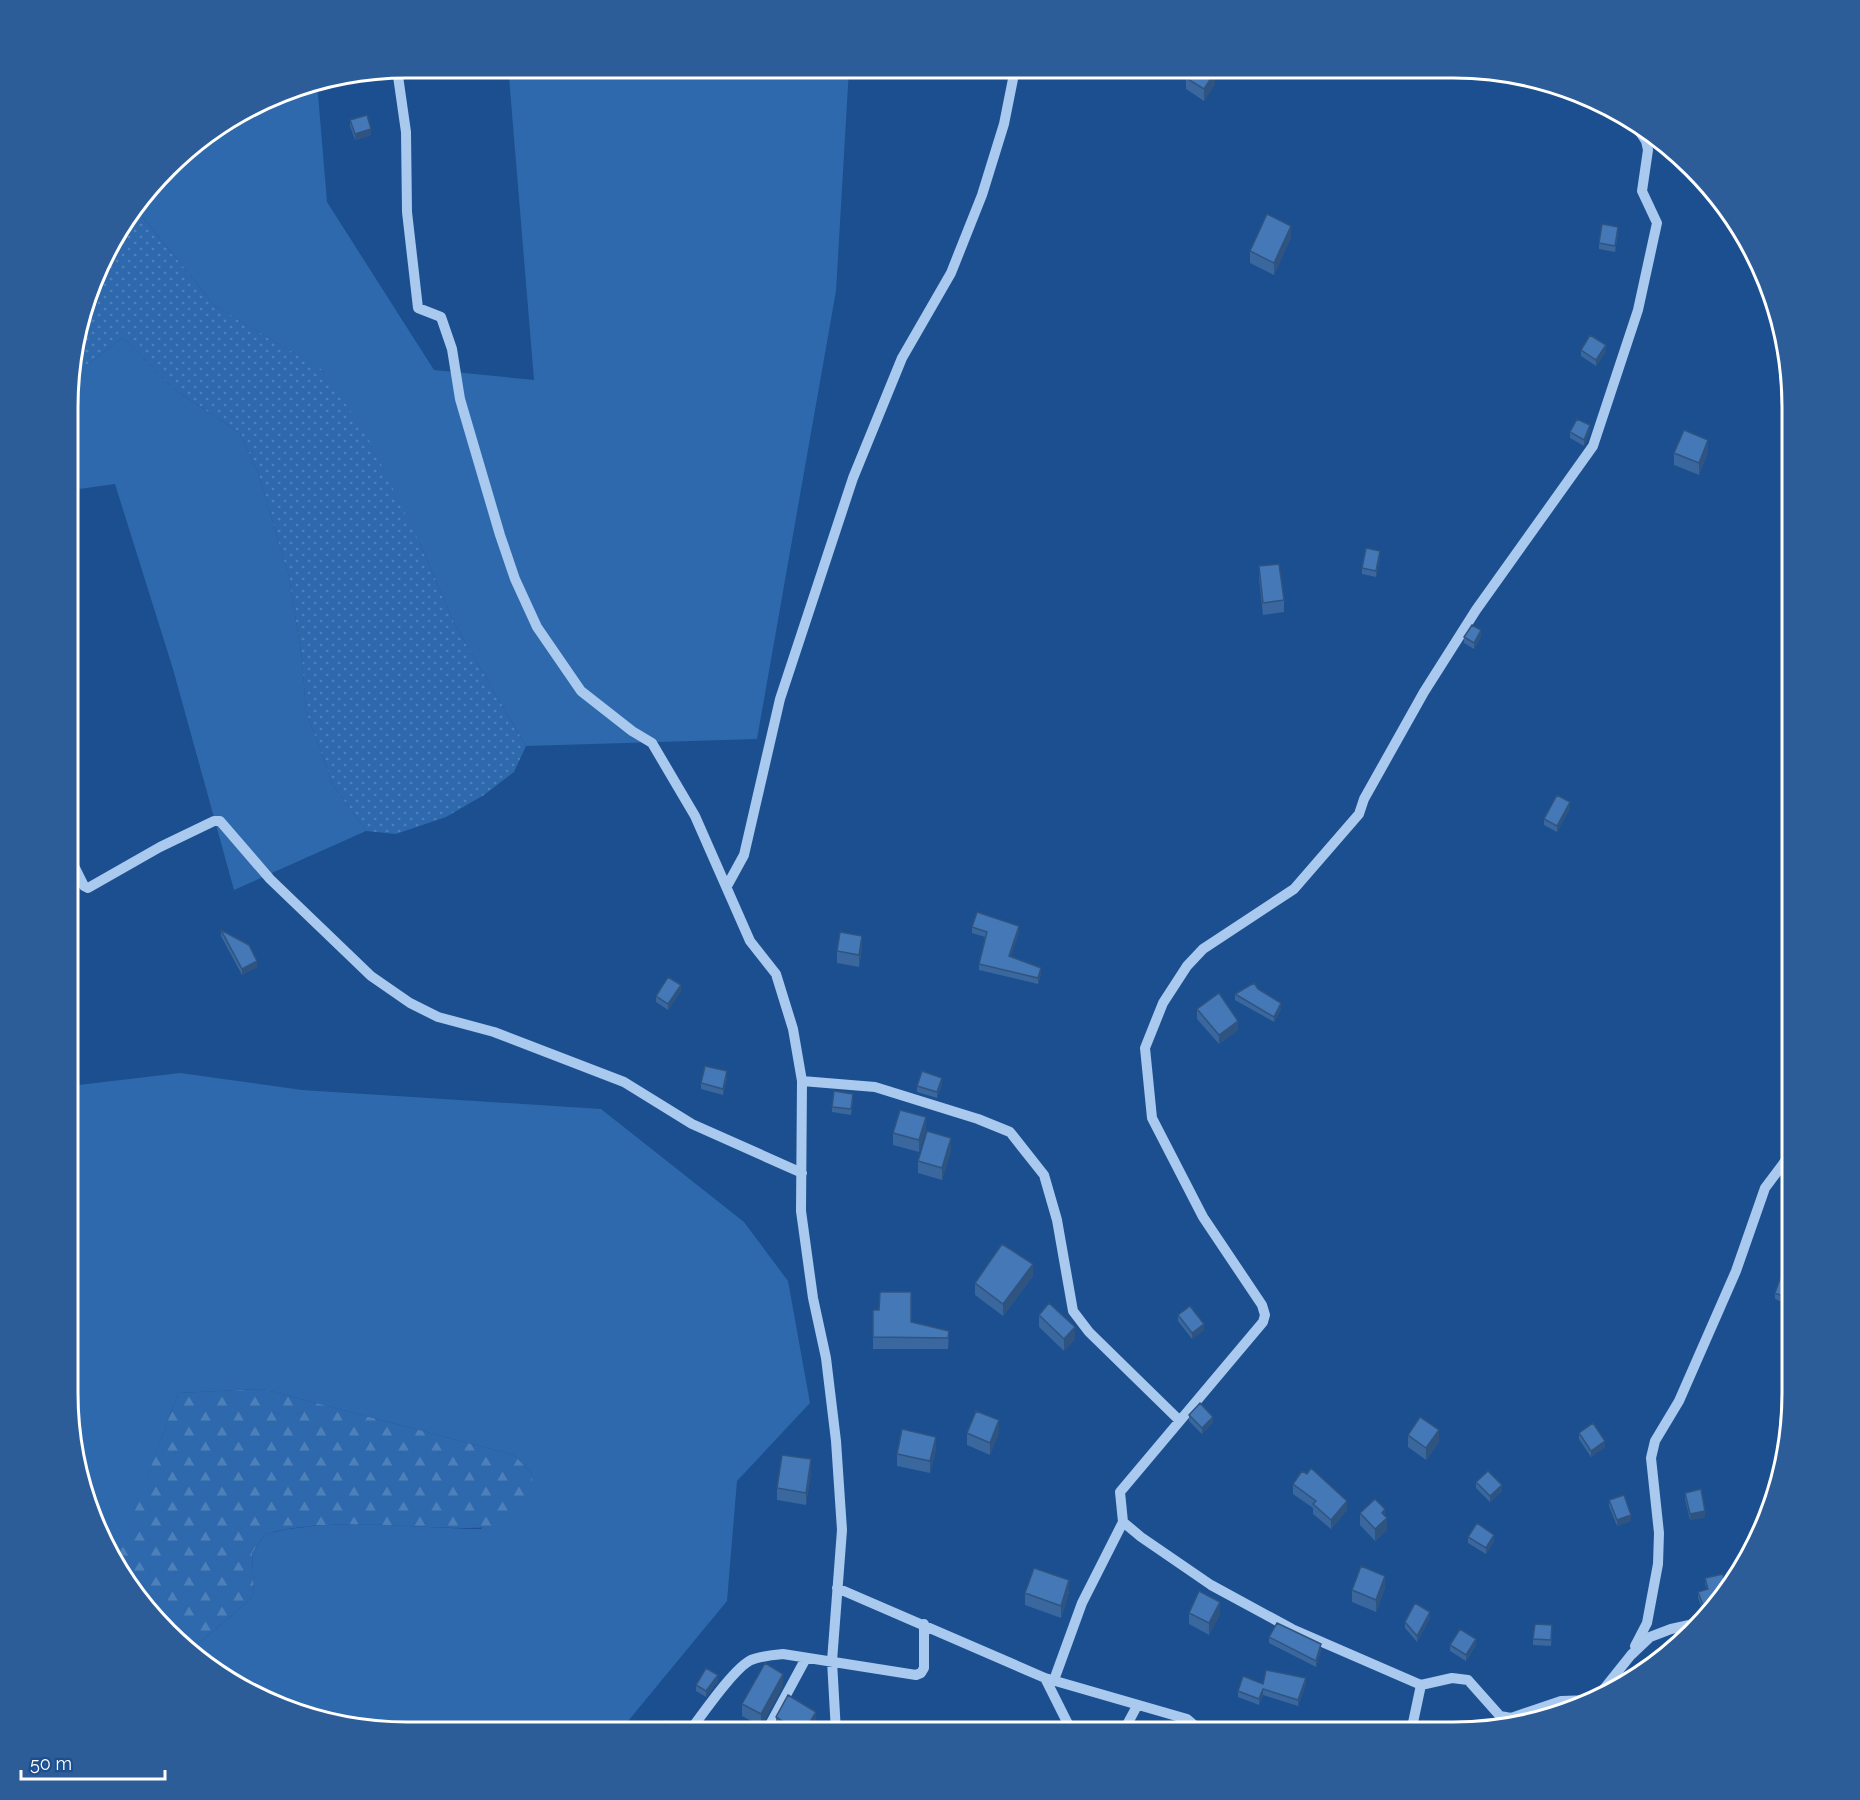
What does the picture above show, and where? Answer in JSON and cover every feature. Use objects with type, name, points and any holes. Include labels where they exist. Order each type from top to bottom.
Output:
[{"type":"street","points":[[398,78],[406,132],[407,212],[418,308],[441,317],[452,349],[460,399],[515,579],[537,627],[581,692],[632,731],[652,743],[695,816],[750,941],[776,974],[794,1029],[802,1081],[801,1211],[813,1298],[826,1358],[836,1441],[842,1530],[832,1661],[836,1722]]},
{"type":"street","points":[[727,886],[744,855],[780,699],[853,478],[902,358],[951,273],[982,195],[1004,124],[1013,78]]},
{"type":"street","points":[[1068,1722],[1050,1679],[1082,1603],[1124,1522],[1120,1492],[1263,1322],[1265,1315],[1262,1305],[1203,1217],[1152,1119],[1145,1048],[1163,1003],[1187,966],[1203,949],[1293,889],[1359,814],[1364,799],[1424,692],[1476,610],[1593,446],[1638,310],[1657,224],[1642,191],[1648,150],[1645,140]]},
{"type":"street","points":[[78,874],[84,886],[88,888],[160,846],[214,821],[220,821],[270,879],[371,976],[410,1003],[438,1017],[494,1032],[624,1082],[692,1124],[802,1173]]},
{"type":"street","points":[[802,1081],[875,1087],[978,1119],[1010,1132],[1044,1175],[1057,1220],[1073,1311],[1089,1332],[1179,1420]]},
{"type":"street","points":[[1631,1655],[1647,1623],[1658,1564],[1659,1533],[1651,1458],[1655,1441],[1679,1401],[1736,1271],[1765,1188],[1782,1165]]},
{"type":"street","points":[[1124,1522],[1141,1537],[1211,1585],[1292,1629],[1421,1685],[1452,1678],[1468,1680],[1500,1716],[1507,1717]]},
{"type":"street","points":[[837,1588],[1050,1679],[1187,1719],[1190,1722]]},
{"type":"street","points":[[697,1722],[748,1661],[764,1656],[783,1654],[805,1660],[832,1661],[916,1675],[924,1668],[924,1624]]},
{"type":"street","points":[[1609,1683],[1631,1655],[1650,1637],[1686,1626]]},
{"type":"street","points":[[771,1722],[805,1660]]},
{"type":"street","points":[[1413,1722],[1421,1685]]},
{"type":"street","points":[[1517,1716],[1561,1701],[1570,1701]]},
{"type":"street","points":[[1128,1722],[1137,1706]]},
{"type":"green space","points":[[509,78],[848,78],[836,291],[757,739],[526,746],[454,623],[421,546],[322,370],[215,306],[140,214],[174,174],[224,133],[261,112],[318,90],[327,202],[434,370],[534,380]]},
{"type":"green space","points":[[140,214],[215,306],[321,369],[364,430],[421,546],[454,623],[526,746],[514,772],[484,795],[446,817],[396,834],[366,831],[333,785],[306,711],[302,658],[289,577],[259,475],[240,433],[175,390],[123,337],[80,370],[84,343],[95,301],[112,261]]},
{"type":"green space","points":[[123,337],[175,390],[240,433],[259,475],[289,577],[302,658],[306,711],[333,785],[366,831],[234,890],[173,669],[115,484],[78,491],[80,370]]},
{"type":"green space","points":[[180,1073],[302,1090],[601,1109],[744,1222],[788,1281],[810,1403],[737,1481],[727,1601],[627,1722],[407,1722],[343,1716],[301,1705],[261,1688],[224,1667],[197,1645],[254,1596],[252,1553],[265,1534],[319,1525],[346,1524],[481,1529],[532,1474],[514,1455],[263,1389],[178,1393],[127,1533],[112,1539],[89,1478],[79,1415],[78,1085]]},
{"type":"green space","points":[[263,1389],[514,1455],[532,1474],[531,1504],[509,1526],[448,1528],[325,1525],[265,1534],[252,1553],[254,1596],[197,1645],[174,1626],[146,1593],[133,1576],[112,1539],[127,1532],[178,1393]]},
{"type":"building","points":[[1186,78],[1211,78],[1204,89]]},
{"type":"building","points":[[367,115],[371,129],[355,134],[350,120]]},
{"type":"building","points":[[1267,214],[1291,226],[1274,263],[1250,251]]},
{"type":"building","points":[[1602,224],[1618,227],[1615,246],[1599,243]]},
{"type":"building","points":[[1590,335],[1606,345],[1596,360],[1581,350]]},
{"type":"building","points":[[1577,419],[1590,425],[1584,440],[1570,432]]},
{"type":"building","points":[[1684,430],[1708,440],[1699,463],[1674,453]]},
{"type":"building","points":[[1366,548],[1380,551],[1376,571],[1362,568]]},
{"type":"building","points":[[1279,564],[1284,600],[1263,603],[1259,566]]},
{"type":"building","points":[[1472,625],[1481,630],[1474,643],[1464,637]]},
{"type":"building","points":[[1557,795],[1570,802],[1557,826],[1544,819]]},
{"type":"building","points":[[977,912],[1019,926],[1009,956],[1041,968],[1038,978],[979,964],[987,932],[972,927]]},
{"type":"building","points":[[221,930],[249,945],[257,961],[242,969]]},
{"type":"building","points":[[840,932],[862,936],[859,955],[837,951]]},
{"type":"building","points":[[668,977],[681,985],[668,1004],[656,996]]},
{"type":"building","points":[[1254,983],[1258,989],[1281,1003],[1274,1017],[1235,994]]},
{"type":"building","points":[[1219,993],[1238,1021],[1219,1035],[1197,1009]]},
{"type":"building","points":[[705,1066],[727,1071],[723,1089],[701,1083]]},
{"type":"building","points":[[922,1071],[942,1078],[937,1092],[917,1086]]},
{"type":"building","points":[[834,1091],[853,1094],[851,1109],[832,1107]]},
{"type":"building","points":[[900,1110],[926,1117],[919,1140],[893,1133]]},
{"type":"building","points":[[927,1131],[951,1138],[942,1168],[918,1161]]},
{"type":"building","points":[[1002,1244],[1033,1264],[1003,1304],[975,1283]]},
{"type":"building","points":[[1782,1273],[1782,1296],[1775,1293]]},
{"type":"building","points":[[880,1292],[911,1292],[911,1322],[949,1331],[948,1338],[873,1337],[873,1310],[879,1310]]},
{"type":"building","points":[[1049,1303],[1075,1327],[1064,1339],[1039,1315]]},
{"type":"building","points":[[1190,1306],[1204,1324],[1192,1333],[1178,1315]]},
{"type":"building","points":[[1200,1403],[1213,1417],[1202,1428],[1189,1415]]},
{"type":"building","points":[[976,1411],[999,1420],[990,1443],[967,1433]]},
{"type":"building","points":[[1420,1417],[1439,1430],[1426,1448],[1408,1435]]},
{"type":"building","points":[[1593,1423],[1605,1441],[1591,1451],[1579,1433]]},
{"type":"building","points":[[902,1429],[936,1437],[930,1461],[897,1454]]},
{"type":"building","points":[[782,1455],[811,1459],[806,1493],[777,1488]]},
{"type":"building","points":[[1311,1468],[1347,1501],[1331,1520],[1313,1504],[1316,1501],[1293,1484],[1302,1471],[1307,1474]]},
{"type":"building","points":[[1488,1471],[1502,1485],[1490,1496],[1476,1482]]},
{"type":"building","points":[[1701,1489],[1705,1511],[1690,1514],[1685,1493]]},
{"type":"building","points":[[1624,1495],[1631,1515],[1617,1520],[1609,1500]]},
{"type":"building","points":[[1375,1499],[1385,1509],[1382,1513],[1387,1518],[1375,1529],[1360,1513]]},
{"type":"building","points":[[1477,1523],[1494,1535],[1486,1548],[1468,1537]]},
{"type":"building","points":[[1361,1566],[1385,1576],[1376,1600],[1352,1590]]},
{"type":"building","points":[[1034,1568],[1069,1580],[1061,1606],[1025,1593]]},
{"type":"building","points":[[1723,1574],[1724,1580],[1703,1606],[1698,1592],[1708,1589],[1705,1578]]},
{"type":"building","points":[[1199,1591],[1220,1602],[1209,1623],[1189,1613]]},
{"type":"building","points":[[1415,1603],[1430,1612],[1417,1636],[1405,1622]]},
{"type":"building","points":[[1277,1623],[1321,1644],[1316,1661],[1269,1637]]},
{"type":"building","points":[[1535,1624],[1552,1625],[1551,1640],[1533,1639]]},
{"type":"building","points":[[1460,1629],[1476,1639],[1466,1655],[1450,1645]]},
{"type":"building","points":[[765,1663],[783,1674],[761,1714],[742,1704]]},
{"type":"building","points":[[706,1668],[718,1675],[706,1691],[696,1685]]},
{"type":"building","points":[[1266,1670],[1306,1678],[1298,1700],[1263,1689],[1259,1699],[1238,1691],[1243,1676],[1263,1684]]},
{"type":"building","points":[[788,1695],[816,1712],[810,1722],[784,1722],[776,1717]]}]
